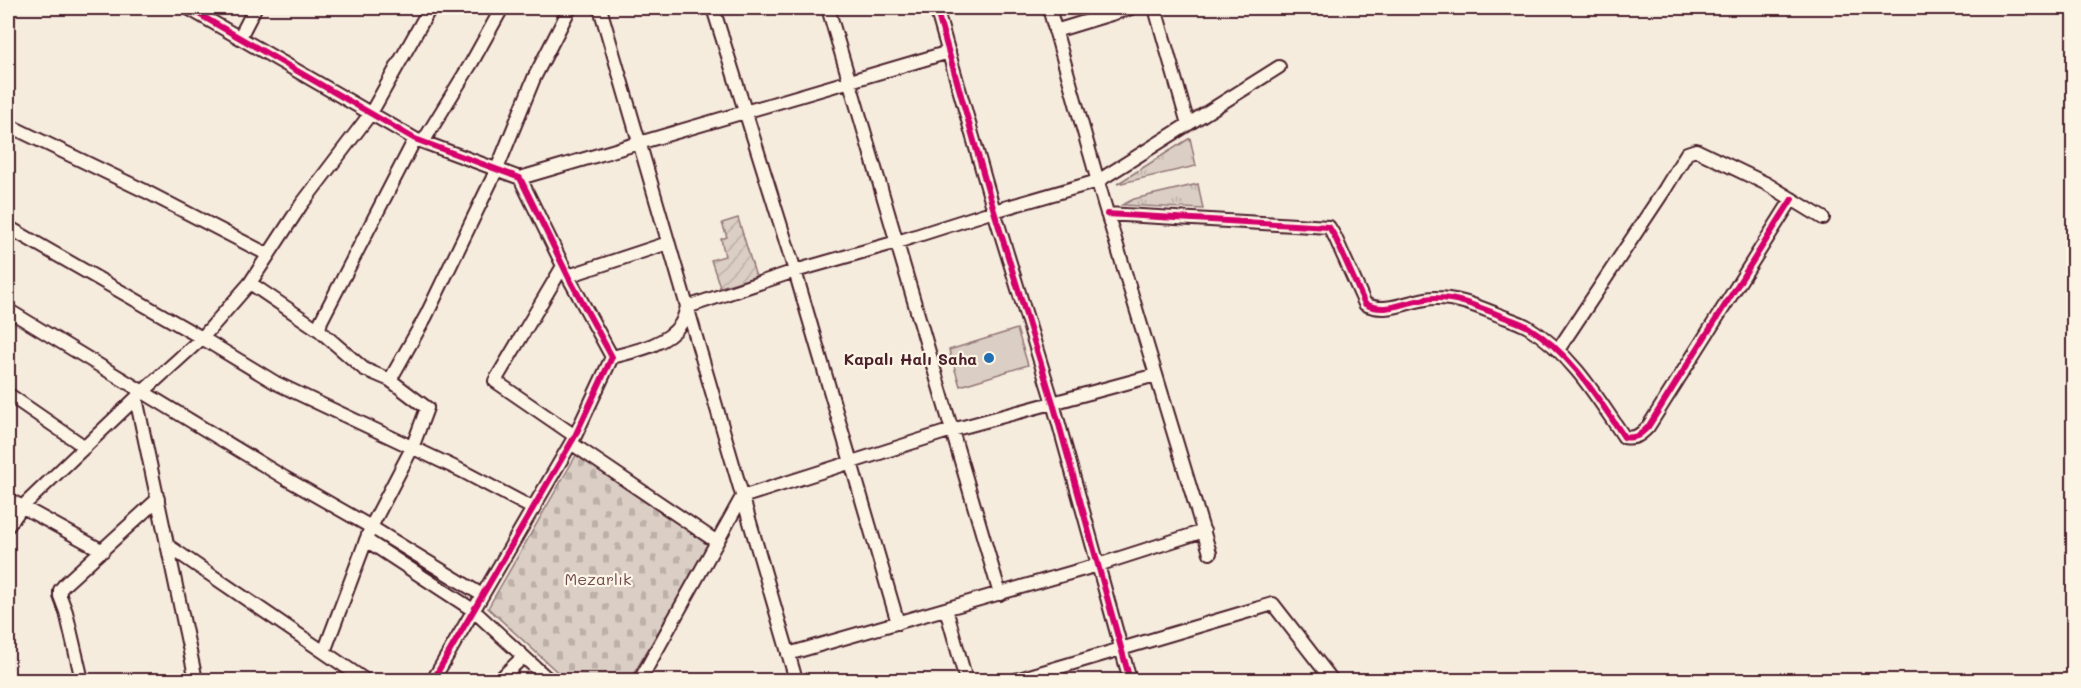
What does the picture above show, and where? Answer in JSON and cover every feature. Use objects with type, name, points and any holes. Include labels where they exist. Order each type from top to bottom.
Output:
[{"type":"street","points":[[188,8],[419,141],[520,178],[949,52]]},
{"type":"street","points":[[240,37],[255,8]]},
{"type":"street","points":[[8,526],[22,507],[202,338],[250,283],[301,205],[371,113],[430,8]]},
{"type":"street","points":[[319,330],[321,321],[419,141],[472,62],[502,8]]},
{"type":"street","points":[[390,380],[426,316],[497,169],[534,78],[570,8]]},
{"type":"street","points":[[600,8],[796,681]]},
{"type":"street","points":[[713,8],[795,271],[898,623]]},
{"type":"street","points":[[828,8],[1000,594]]},
{"type":"street","points":[[936,8],[994,211],[1053,403],[1130,681]]},
{"type":"street","points":[[1049,8],[1107,214],[1210,553]]},
{"type":"street","points":[[1055,31],[1131,8]]},
{"type":"street","points":[[1155,8],[1188,124]]},
{"type":"street","points":[[687,307],[795,271],[1098,181],[1279,67]]},
{"type":"street","points":[[8,125],[145,191],[267,254]]},
{"type":"street","points":[[1558,350],[1687,153],[1696,150],[1767,184],[1823,218]]},
{"type":"street","points":[[520,178],[565,271],[612,357]]},
{"type":"street","points":[[1107,214],[1329,227],[1365,304],[1374,308],[1395,307],[1430,298],[1446,298],[1474,305],[1527,327],[1565,355],[1624,437],[1632,438],[1638,437],[1648,427],[1792,199]]},
{"type":"street","points":[[8,227],[276,383],[534,508]]},
{"type":"street","points":[[668,243],[565,271],[495,381],[573,440],[717,542]]},
{"type":"street","points":[[250,283],[319,330],[364,369],[390,380],[427,408],[412,448],[371,527],[324,652]]},
{"type":"street","points":[[612,357],[644,349],[673,333],[681,324],[687,307]]},
{"type":"street","points":[[8,310],[140,395],[371,527],[482,595]]},
{"type":"street","points":[[433,681],[573,440],[612,357]]},
{"type":"street","points":[[640,681],[742,497],[952,430],[1156,375]]},
{"type":"street","points":[[8,394],[85,447]]},
{"type":"street","points":[[140,395],[158,499],[196,681]]},
{"type":"street","points":[[8,499],[103,551]]},
{"type":"street","points":[[82,681],[60,590],[158,499]]},
{"type":"street","points":[[788,654],[1000,594],[1204,531]]},
{"type":"street","points":[[366,540],[473,610],[549,681]]},
{"type":"street","points":[[168,545],[366,681]]},
{"type":"street","points":[[1016,681],[1273,604],[1332,681]]},
{"type":"street","points":[[946,609],[966,681]]},
{"type":"street","points":[[499,681],[523,657]]},
{"type":"green space","points":[[1190,138],[1196,166],[1117,184]]},
{"type":"green space","points":[[1198,184],[1203,209],[1122,205],[1134,199]]},
{"type":"green space","points":[[738,218],[756,277],[720,287],[711,260],[725,256],[721,239],[727,237],[722,223]]},
{"type":"green space","name":"Kapalı Halı Saha","points":[[1017,329],[1028,365],[960,386],[949,350]]},
{"type":"green space","name":"Mezarlık","points":[[578,452],[709,546],[630,680],[566,680],[488,608]]},
{"type":"cycle path","points":[[188,8],[415,139],[520,178],[570,280],[612,357],[575,436],[433,680]]},
{"type":"cycle path","points":[[936,8],[994,211],[1053,403],[1130,680]]},
{"type":"cycle path","points":[[1107,214],[1329,227],[1365,304],[1383,308],[1428,298],[1444,298],[1473,305],[1524,325],[1543,338],[1570,363],[1593,391],[1624,437],[1635,437],[1648,427],[1792,199]]},
{"type":"place","name":"Kapalı Halı Saha","points":[[989,358]]}]
